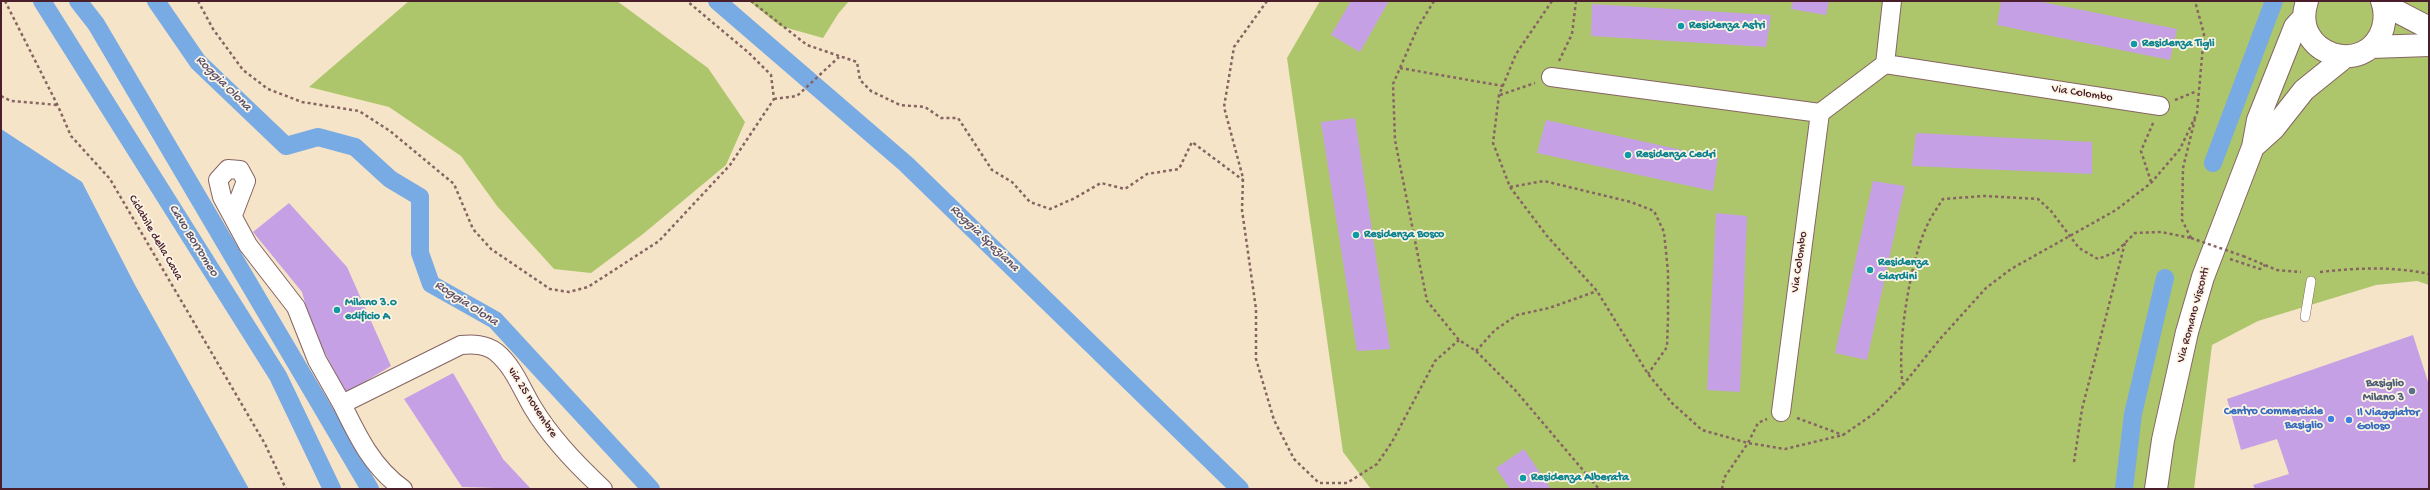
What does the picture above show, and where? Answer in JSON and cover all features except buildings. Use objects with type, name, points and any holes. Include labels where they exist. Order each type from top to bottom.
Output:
[{"type":"street","points":[[1551,77],[1820,112],[1885,64],[1892,1]]},
{"type":"street","points":[[2382,2],[2429,28]]},
{"type":"street","points":[[2305,9],[2308,34],[2317,46],[2326,52],[2345,57],[2362,52],[2371,47],[2377,40],[2384,23],[2382,2]]},
{"type":"street","name":"Via Romano Visconti","points":[[2156,489],[2163,440],[2187,332],[2211,253],[2253,147],[2258,120],[2295,27],[2305,9]]},
{"type":"street","points":[[2371,47],[2429,45]]},
{"type":"street","name":"Via Romano Visconti","points":[[2253,147],[2274,128],[2304,90],[2345,57]]},
{"type":"street","name":"Via Colombo","points":[[1885,64],[2160,106]]},
{"type":"street","name":"Via Colombo","points":[[1781,412],[1820,112]]},
{"type":"street","points":[[233,215],[248,245],[296,306],[317,360],[364,447],[387,478],[403,489]]},
{"type":"street","name":"via 25 novembre","points":[[342,404],[461,345],[479,344],[495,352],[514,371],[533,408],[557,443],[603,489]]},
{"type":"lane","points":[[2305,317],[2310,276]]},
{"type":"path","name":"Ciclabile della Cava","points":[[5,1],[58,106],[71,136],[110,179],[265,444],[286,489]]},
{"type":"path","points":[[198,1],[213,29],[243,70],[268,90],[302,102],[358,111],[390,131],[454,184],[473,229],[490,249],[550,289],[569,292],[588,287],[659,241],[730,165],[774,99],[771,75],[749,54],[687,1]]},
{"type":"path","points":[[751,1],[807,45],[857,62],[860,80],[871,91],[900,105],[925,108],[941,118],[958,118],[992,170],[1012,182],[1030,202],[1050,209],[1075,198],[1101,183],[1125,189],[1147,174],[1179,169],[1192,142],[1243,182],[1243,178]]},
{"type":"path","points":[[1267,1],[1234,47],[1224,108],[1243,178],[1242,210],[1256,309],[1256,358],[1274,420],[1294,459],[1319,483],[1347,483],[1377,464],[1392,442],[1435,361],[1459,340]]},
{"type":"path","points":[[1434,1],[1418,27],[1393,84],[1395,140],[1427,301],[1459,340],[1476,351],[1515,390],[1599,489]]},
{"type":"path","points":[[1552,1],[1516,54],[1499,95],[1493,144],[1510,187],[1547,236],[1597,291],[1648,374],[1672,404],[1702,430],[1748,443],[1786,449],[1843,435],[1875,413],[1903,385],[1940,339],[1986,288],[2011,269],[2116,210],[2151,182],[2180,148],[2197,113]]},
{"type":"path","points":[[2191,238],[2182,220],[2183,168],[2197,113],[2197,91],[2204,34],[2195,1]]},
{"type":"path","points":[[774,99],[797,96],[839,57]]},
{"type":"path","points":[[1400,68],[1503,86]]},
{"type":"path","points":[[2151,182],[2141,151],[2160,106],[2197,91]]},
{"type":"path","points":[[1,96],[11,101],[58,106]]},
{"type":"path","points":[[1510,187],[1544,181],[1631,202],[1654,212],[1664,232],[1668,272],[1667,347],[1648,374]]},
{"type":"path","points":[[1903,385],[1900,368],[1902,337],[1915,260],[1926,228],[1943,199],[1984,196],[2038,199],[2051,211],[2079,248],[2098,259],[2116,252],[2135,233],[2161,232],[2191,238],[2243,256],[2277,270],[2310,276],[2365,267],[2406,269],[2429,274]]},
{"type":"path","points":[[2074,462],[2082,409],[2125,243]]},
{"type":"path","points":[[2211,253],[2260,269],[2264,265]]},
{"type":"path","points":[[1476,351],[1495,330],[1517,315],[1549,308],[1597,291]]},
{"type":"path","points":[[1722,489],[1724,478],[1748,443]]},
{"type":"green space","points":[[409,1],[617,1],[708,68],[745,122],[726,165],[643,234],[591,273],[554,269],[497,206],[461,156],[389,107],[309,87]]},
{"type":"green space","points":[[749,1],[849,1],[838,14],[823,38],[780,26]]},
{"type":"green space","points":[[1320,1],[2429,1],[2429,285],[2417,281],[2376,285],[2258,321],[2212,345],[2194,489],[1371,489],[1343,452],[1287,58]]},
{"type":"water","points":[[1,129],[82,182],[135,285],[249,489],[1,489]]},
{"type":"waterway","name":"Cavo Borromeo","points":[[42,1],[278,376],[332,489]]},
{"type":"waterway","points":[[78,1],[96,24],[370,489]]},
{"type":"waterway","name":"Roggia Olona","points":[[156,1],[198,62],[286,146],[318,137],[355,147],[390,179],[420,197],[420,253],[431,284],[495,320],[651,489]]},
{"type":"waterway","name":"Roggia Speziana","points":[[717,1],[906,164],[1240,489]]},
{"type":"waterway","points":[[2213,163],[2274,1]]},
{"type":"waterway","points":[[2124,489],[2133,414],[2165,278]]},
{"type":"place","name":"Residenza Astri","points":[[1681,26]]},
{"type":"place","name":"Residenza Tigli","points":[[2134,44]]},
{"type":"place","name":"Residenza Cedri","points":[[1628,155]]},
{"type":"place","name":"Residenza Bosco","points":[[1356,235]]},
{"type":"place","name":"Residenza Giardini","points":[[1870,270]]},
{"type":"place","name":"Milano 3.0 edificio A","points":[[337,310]]},
{"type":"place","name":"Basiglio Milano 3","points":[[2412,391]]},
{"type":"place","name":"Centro Commerciale Basiglio","points":[[2331,419]]},
{"type":"place","name":"Il Viaggiator Goloso","points":[[2349,420]]},
{"type":"place","name":"Residenza Alberata","points":[[1523,478]]}]
